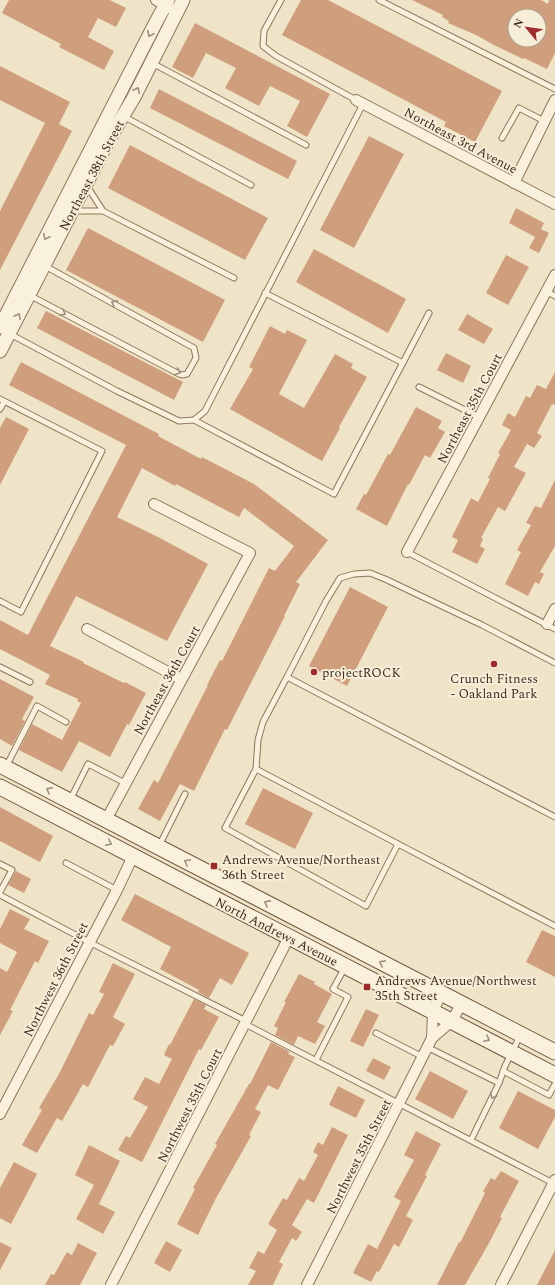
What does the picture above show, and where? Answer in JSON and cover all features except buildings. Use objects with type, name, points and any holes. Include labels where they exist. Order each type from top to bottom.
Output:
[{"type":"main road","name":"North Andrews Avenue","points":[[3,766],[555,1052]]},
{"type":"main road","name":"North Andrews Avenue","points":[[0,787],[555,1074]]},
{"type":"main road","points":[[74,825],[90,827],[98,825],[106,820]]},
{"type":"main road","points":[[133,856],[141,849],[146,847],[158,847]]},
{"type":"street","points":[[163,2],[180,6]]},
{"type":"street","name":"Northeast 38th Street","points":[[0,351],[4,327],[163,2]]},
{"type":"street","name":"Northeast 38th Street","points":[[4,327],[28,295],[108,139],[133,99],[180,6]]},
{"type":"street","points":[[514,183],[555,100]]},
{"type":"street","name":"Northeast 3rd Avenue","points":[[359,102],[555,204]]},
{"type":"street","name":"Northeast 35th Court","points":[[407,552],[479,417],[551,294],[555,275]]},
{"type":"street","name":"Northeast 36th Court","points":[[106,820],[181,678],[250,553],[154,504]]},
{"type":"street","points":[[551,627],[555,609]]},
{"type":"street","points":[[87,629],[181,678]]},
{"type":"street","name":"Northwest 36th Street","points":[[0,1114],[117,890],[133,856]]},
{"type":"street","name":"Northwest 35th Court","points":[[112,1285],[289,937]]},
{"type":"street","name":"Northwest 35th Street","points":[[432,1038],[433,1011],[441,994]]},
{"type":"street","name":"Northwest 35th Street","points":[[307,1285],[432,1038],[452,1021],[461,1004]]},
{"type":"street","points":[[501,1285],[554,1182]]},
{"type":"lane","points":[[194,420],[205,411],[359,102],[276,56],[264,46],[264,31],[281,0]]},
{"type":"lane","points":[[379,0],[555,89]]},
{"type":"lane","points":[[151,62],[306,145]]},
{"type":"lane","points":[[502,138],[519,108],[544,121]]},
{"type":"lane","points":[[122,116],[251,185]]},
{"type":"lane","points":[[86,183],[103,211]]},
{"type":"lane","points":[[72,211],[103,211],[234,278]]},
{"type":"lane","points":[[28,295],[182,375],[187,374],[196,358],[194,348],[44,265]]},
{"type":"lane","points":[[265,293],[403,363]]},
{"type":"lane","points":[[4,327],[117,391],[179,421],[194,420],[334,494],[429,313]]},
{"type":"lane","points":[[419,387],[479,417]]},
{"type":"lane","points":[[0,409],[2,401],[102,451],[21,612],[0,601]]},
{"type":"lane","points":[[407,552],[551,627]]},
{"type":"lane","points":[[398,844],[366,906],[225,828],[256,770],[258,740],[263,722],[326,601],[340,578],[354,574],[370,574],[392,582],[482,625],[555,663]]},
{"type":"lane","points":[[0,667],[30,682]]},
{"type":"lane","points":[[287,677],[555,817]]},
{"type":"lane","points":[[3,766],[37,706],[66,722]]},
{"type":"lane","points":[[69,801],[88,764],[125,783]]},
{"type":"lane","points":[[256,770],[555,926]]},
{"type":"lane","points":[[158,847],[185,794]]},
{"type":"lane","points":[[66,863],[117,890]]},
{"type":"lane","points":[[0,864],[12,870],[0,892]]},
{"type":"lane","points":[[0,896],[554,1182]]},
{"type":"lane","points":[[316,1060],[348,997],[333,989],[345,966]]},
{"type":"lane","points":[[376,1033],[499,1083]]},
{"type":"lane","points":[[471,1140],[521,1035]]},
{"type":"lane","points":[[503,1071],[549,1095],[555,1084]]},
{"type":"place","name":"Crunch Fitness - Oakland Park","points":[[494,664]]},
{"type":"place","name":"projectROCK","points":[[314,672]]},
{"type":"place","name":"Andrews Avenue/Northeast 36th Street","points":[[214,866]]},
{"type":"place","name":"Andrews Avenue/Northwest 35th Street","points":[[367,987]]}]
